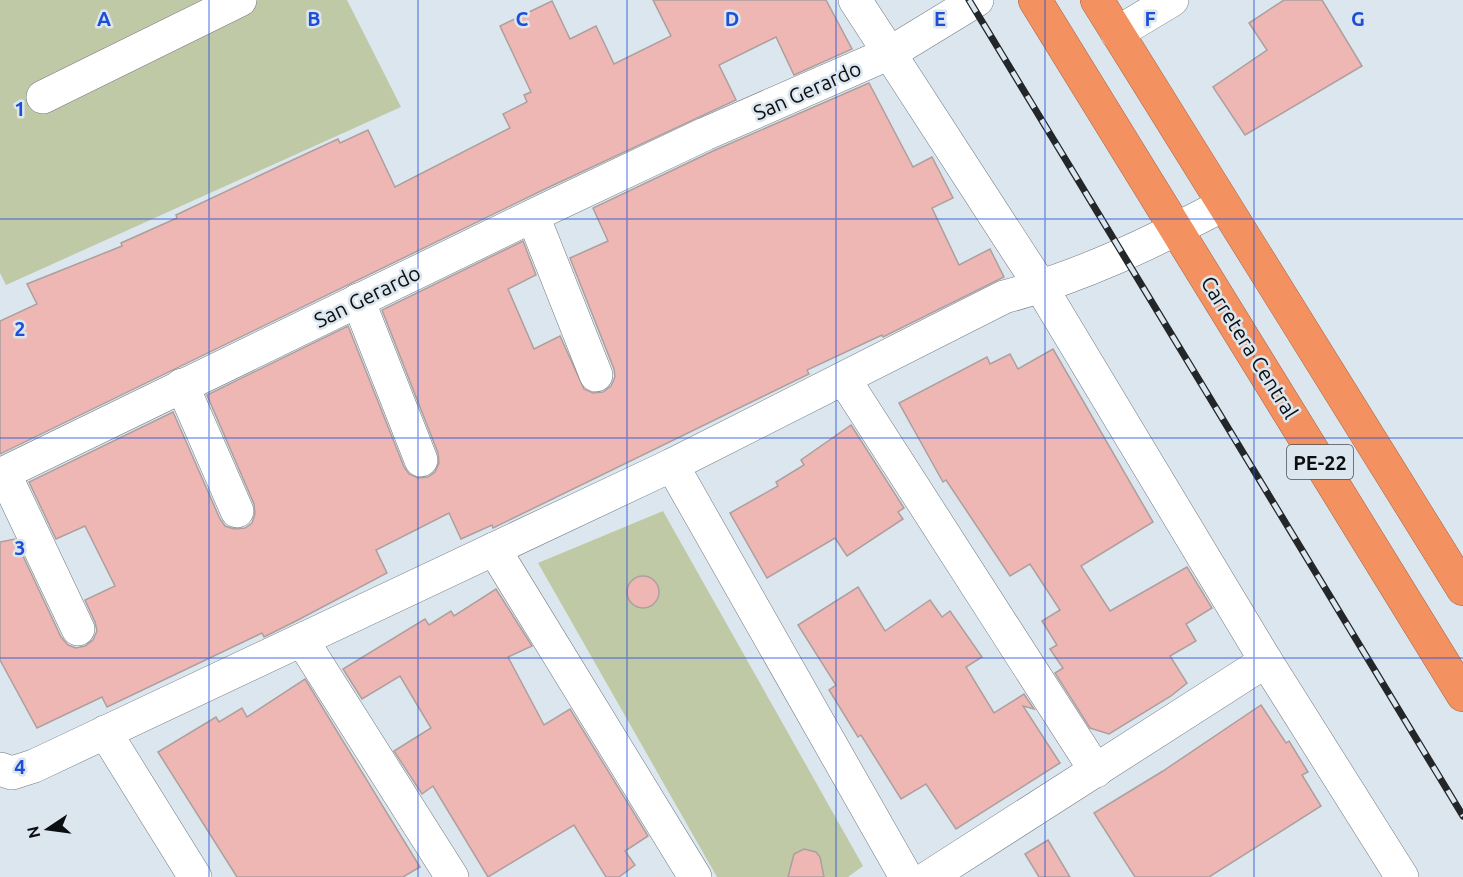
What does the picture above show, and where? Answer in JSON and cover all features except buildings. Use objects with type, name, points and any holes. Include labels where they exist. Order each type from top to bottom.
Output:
[{"type":"highway","name":"Carretera Central","points":[[1035,0],[1463,695]]},
{"type":"highway","name":"PE-22","points":[[1097,0],[1463,589]]},
{"type":"street","points":[[43,97],[240,0]]},
{"type":"street","points":[[855,0],[1041,287],[1266,661],[1402,877]]},
{"type":"street","name":"San Gerardo","points":[[78,629],[2,474],[705,134],[891,53],[977,0]]},
{"type":"street","points":[[1117,33],[1172,0]]},
{"type":"street","points":[[0,769],[12,773],[34,766],[672,465],[1004,297],[1041,287],[1123,255],[1223,205]]},
{"type":"street","points":[[533,216],[596,375]]},
{"type":"street","points":[[358,300],[421,460]]},
{"type":"street","points":[[844,379],[1096,771]]},
{"type":"street","points":[[182,385],[237,511]]},
{"type":"street","points":[[672,465],[906,877]]},
{"type":"street","points":[[494,549],[695,877]]},
{"type":"street","points":[[302,640],[452,877]]},
{"type":"street","points":[[929,877],[1266,661]]},
{"type":"street","points":[[105,732],[195,877]]},
{"type":"green space","points":[[0,0],[347,0],[401,107],[6,285],[0,273]]},
{"type":"green space","points":[[663,511],[863,866],[848,877],[717,877],[538,563]]},
{"type":"railway","points":[[969,0],[1463,816]]}]
